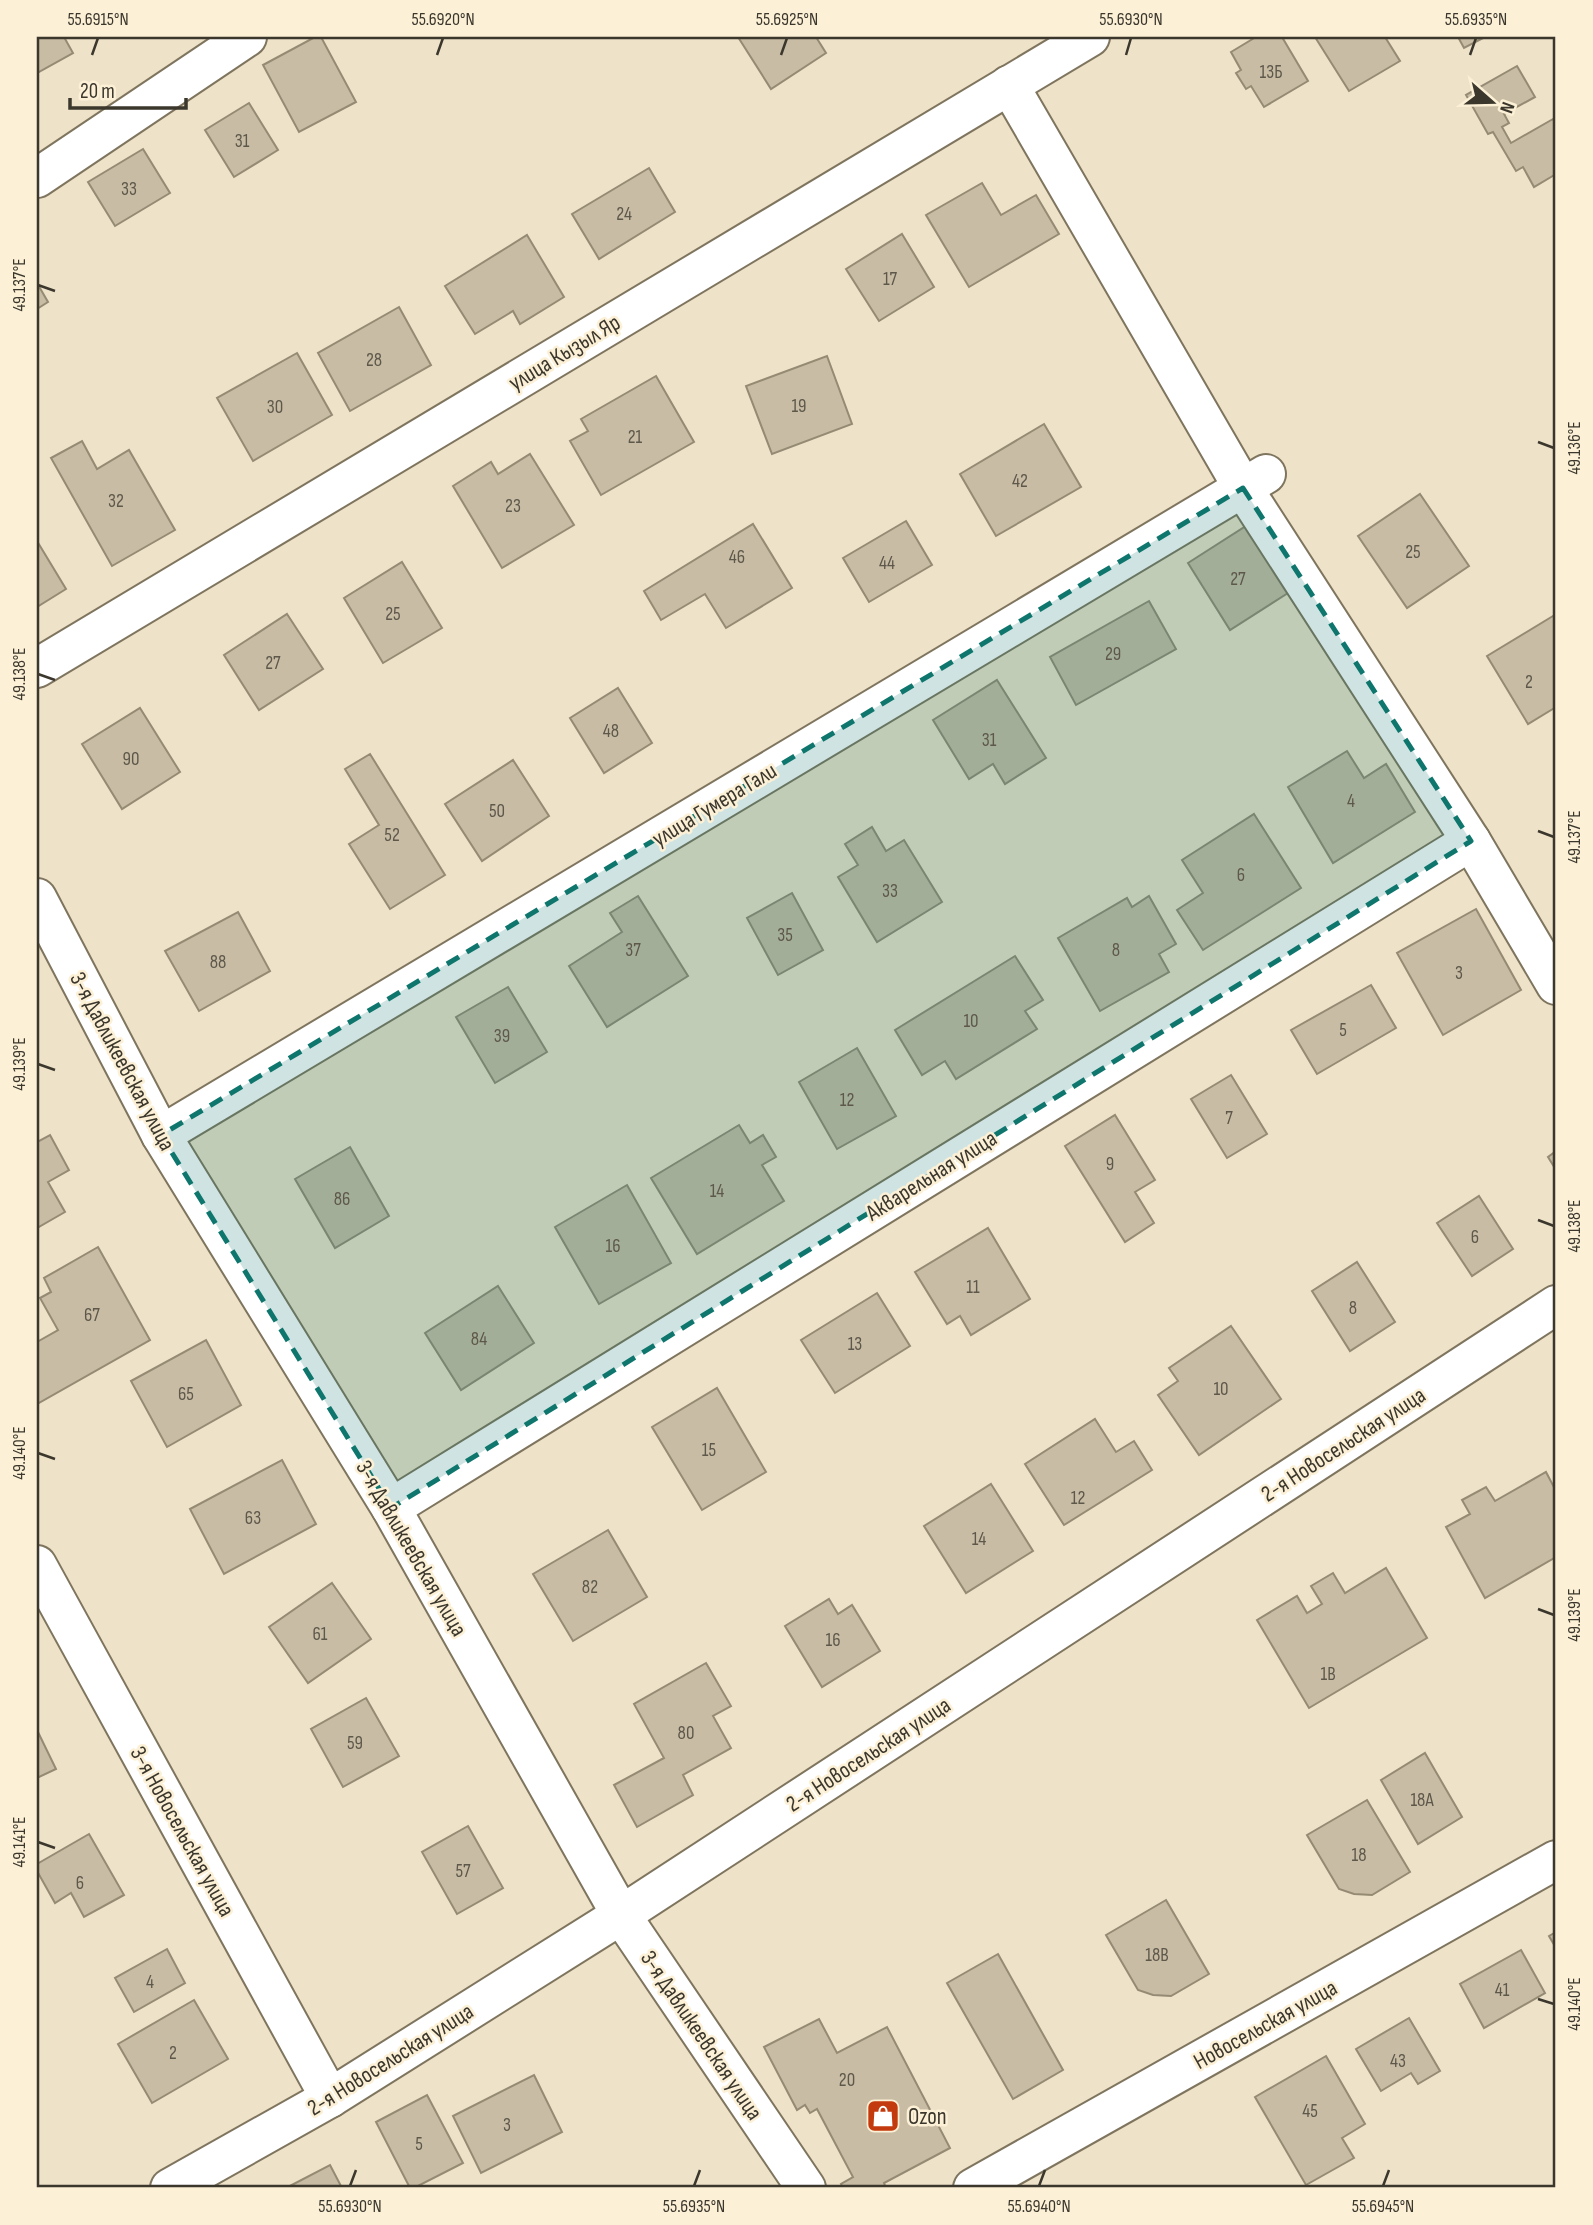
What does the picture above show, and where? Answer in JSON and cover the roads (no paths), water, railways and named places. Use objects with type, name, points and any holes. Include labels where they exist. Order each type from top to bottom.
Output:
[{"type":"street","points":[[37,178],[247,37]]},
{"type":"street","name":"улица Кызыл Яр","points":[[37,668],[1090,37]]},
{"type":"street","points":[[1009,85],[1255,481],[1556,985]]},
{"type":"street","name":"улица Гумера Гали","points":[[161,1135],[1255,481]]},
{"type":"street","name":"Акварельная улица","points":[[391,1508],[1471,841]]},
{"type":"street","name":"3-я Давликеевская улица","points":[[37,898],[161,1135],[391,1508],[621,1915],[806,2188]]},
{"type":"street","name":"2-я Новосельская улица","points":[[170,2188],[330,2098],[621,1915],[1556,1305]]},
{"type":"street","name":"3-я Новосельская улица","points":[[37,1565],[330,2098]]},
{"type":"street","name":"Новосельская улица","points":[[974,2188],[1556,1860]]},
{"type":"place","name":"Ozon","points":[[883,2116]]}]
